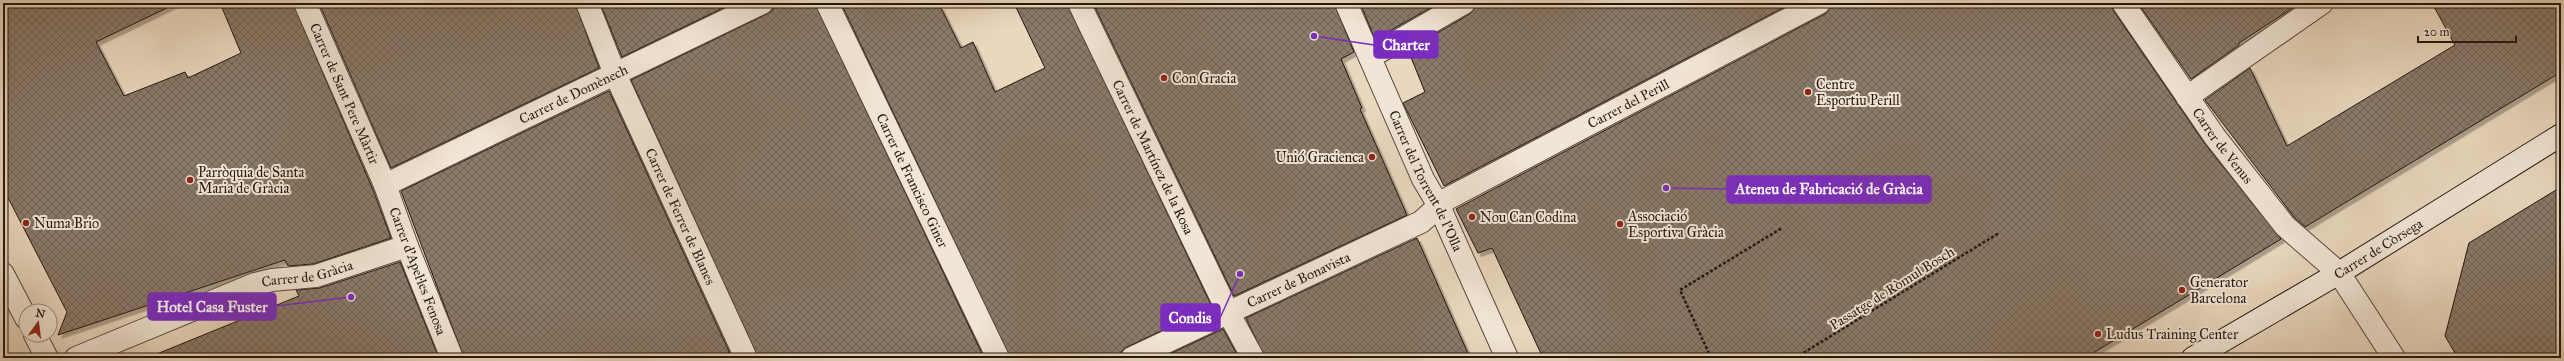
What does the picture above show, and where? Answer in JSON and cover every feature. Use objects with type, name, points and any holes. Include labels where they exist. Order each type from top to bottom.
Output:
[{"type":"street","name":"Carrer de Sant Pere Màrtir","points":[[305,3],[385,185]]},
{"type":"street","name":"Carrer de Ferrer de Blanes","points":[[587,3],[616,74],[746,358]]},
{"type":"street","name":"Carrer de Domènech","points":[[385,185],[762,3]]},
{"type":"street","name":"Carrer de Francisco Giner","points":[[827,3],[998,358]]},
{"type":"street","name":"Carrer de Martínez de la Rosa","points":[[1079,3],[1228,312],[1253,358]]},
{"type":"street","name":"Carrer del Torrent de l'Olla","points":[[1346,3],[1423,179],[1439,206],[1507,358]]},
{"type":"street","points":[[1370,57],[1464,3]]},
{"type":"street","name":"Carrer del Perill","points":[[1439,206],[1447,199],[1819,3]]},
{"type":"street","name":"Carrer de Venus","points":[[2123,3],[2216,137],[2285,226],[2339,273],[2394,358]]},
{"type":"street","points":[[2188,97],[2322,3]]},
{"type":"street","name":"Carrer de Còrsega","points":[[2193,358],[2339,273],[2561,135]]},
{"type":"street","name":"Carrer d'Apel·les Fenosa","points":[[385,185],[407,246],[452,358]]},
{"type":"street","name":"Carrer de Bonavista","points":[[1132,358],[1421,222],[1439,206]]},
{"type":"street","name":"Carrer de Gràcia","points":[[76,358],[255,284],[272,280],[316,276],[407,246]]},
{"type":"street","points":[[3,274],[18,303]]},
{"type":"street","points":[[39,343],[47,358]]},
{"type":"path","points":[[1711,358],[1680,290],[1782,228]]},
{"type":"path","name":"Passatge de Ròmul Bosch","points":[[1795,358],[2000,233]]},
{"type":"building","points":[[3,3],[177,3],[96,42],[124,96],[185,72],[188,78],[241,53],[220,3],[293,3],[373,190],[391,238],[313,264],[288,266],[285,260],[58,335],[67,312],[3,188]]},
{"type":"building","points":[[319,3],[575,3],[599,68],[391,168]]},
{"type":"building","points":[[600,3],[733,3],[622,57]]},
{"type":"building","points":[[774,3],[815,3],[984,358],[758,358],[631,80],[767,14],[773,10]]},
{"type":"building","points":[[841,3],[932,3],[935,8],[940,6],[961,48],[973,42],[995,92],[1045,68],[1014,3],[1067,3],[1212,307],[1127,347],[1122,351],[1120,358],[1010,358]]},
{"type":"building","points":[[1093,3],[1334,3],[1354,52],[1341,59],[1362,108],[1360,109],[1407,215],[1234,296]]},
{"type":"building","points":[[1360,3],[1439,3],[1375,39]]},
{"type":"building","points":[[1476,3],[1792,3],[1444,186],[1403,103],[1425,92],[1408,50],[1470,14]]},
{"type":"building","points":[[1831,3],[2111,3],[2113,10],[2205,144],[2281,239],[2085,358],[1543,358],[1492,248],[1478,253],[1456,209],[1825,14]]},
{"type":"building","points":[[2138,3],[2300,3],[2239,43],[2239,45],[2191,79]]},
{"type":"building","points":[[2432,3],[2561,3],[2561,72],[2305,227],[2294,217],[2205,100],[2250,68],[2287,146],[2455,45]]},
{"type":"building","points":[[609,91],[732,358],[464,358],[401,191]]},
{"type":"building","points":[[2561,187],[2561,358],[2458,358],[2445,336],[2469,243]]},
{"type":"building","points":[[1417,238],[1470,358],[1265,358],[1246,318]]},
{"type":"building","points":[[400,262],[439,358],[147,358],[299,296],[296,290],[320,288]]},
{"type":"building","points":[[1223,329],[1239,358],[1161,358]]},
{"type":"place","name":"Charter","points":[[1314,36]]},
{"type":"place","name":"Con Gracia","points":[[1164,78]]},
{"type":"place","name":"Centre Esportiu Perill","points":[[1808,92]]},
{"type":"place","name":"Unió Gracienca","points":[[1372,157]]},
{"type":"place","name":"Parròquia de Santa Maria de Gràcia","points":[[190,180]]},
{"type":"place","name":"Ateneu de Fabricació de Gràcia","points":[[1666,188]]},
{"type":"place","name":"Nou Can Codina","points":[[1472,217]]},
{"type":"place","name":"Numa Brio","points":[[26,223]]},
{"type":"place","name":"Associació Esportiva Gràcia","points":[[1620,224]]},
{"type":"place","name":"Condis","points":[[1240,274]]},
{"type":"place","name":"Generator Barcelona","points":[[2182,290]]},
{"type":"place","name":"Hotel Casa Fuster","points":[[351,297]]},
{"type":"place","name":"Ludus Training Center","points":[[2098,334]]}]
